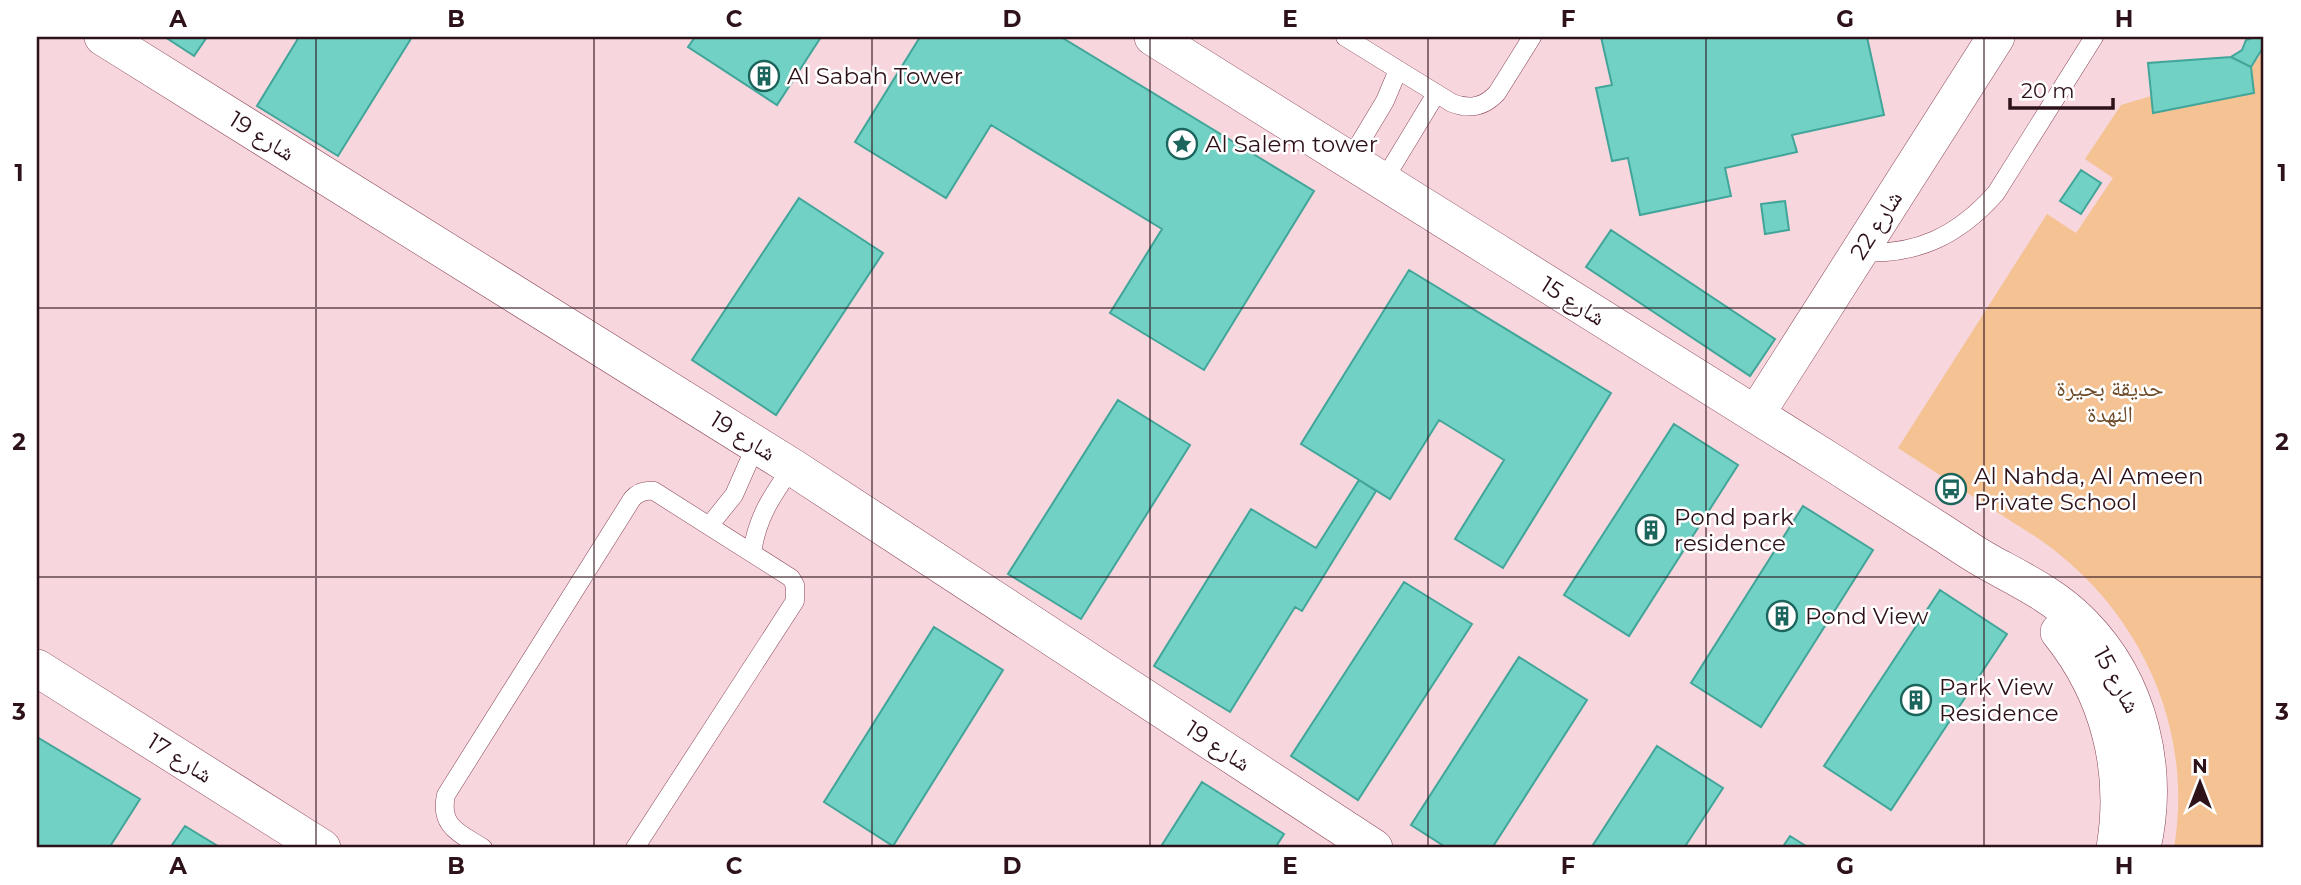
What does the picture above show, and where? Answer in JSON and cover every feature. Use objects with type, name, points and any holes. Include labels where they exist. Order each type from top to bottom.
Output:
[{"type":"street","name":"شارع 19","points":[[103,37],[792,467],[1374,848]]},
{"type":"street","name":"شارع 15","points":[[1153,37],[1992,564],[2037,587],[2082,624],[2101,646],[2131,696],[2147,755],[2148,816],[2141,848]]},
{"type":"street","name":"شارع 22","points":[[1756,414],[1996,37]]},
{"type":"street","name":"شارع 15","points":[[1992,564],[2022,598],[2055,627],[2072,648],[2101,699],[2117,760],[2120,793],[2115,848]]},
{"type":"street","name":"شارع 17","points":[[37,668],[322,848]]},
{"type":"lane","points":[[1345,37],[1436,94],[1462,107],[1490,101],[1532,37]]},
{"type":"lane","points":[[1859,252],[1883,254],[1926,244],[1964,224],[1981,210],[1996,193],[2094,37]]},
{"type":"lane","points":[[1349,161],[1385,101],[1398,70]]},
{"type":"lane","points":[[1382,183],[1436,94]]},
{"type":"lane","points":[[709,526],[734,495],[756,445]]},
{"type":"lane","points":[[751,553],[762,512],[792,467]]},
{"type":"lane","points":[[483,848],[452,828],[443,807],[446,795],[632,499],[642,492],[654,491],[791,578],[795,585],[795,601],[635,848]]},
{"type":"green space","name":"حديقة بحيرة النهدة","points":[[2264,45],[2264,848],[2174,848],[2178,806],[2176,765],[2169,724],[2157,686],[2139,649],[2117,614],[2090,582],[2052,548],[1898,448],[2047,214],[2076,233],[2113,178],[2085,159],[2121,105],[2151,96],[2153,113],[2253,93],[2251,67]]},
{"type":"building","points":[[165,37],[207,37],[194,56]]},
{"type":"building","points":[[299,37],[412,37],[338,156],[257,106]]},
{"type":"building","name":"Al Sabah Tower","points":[[695,37],[821,37],[777,105],[688,47]]},
{"type":"building","points":[[920,37],[1061,37],[1314,191],[1204,370],[1110,313],[1162,229],[991,125],[946,198],[855,142]]},
{"type":"building","points":[[1601,37],[1867,37],[1884,115],[1792,135],[1797,152],[1725,168],[1731,196],[1640,215],[1628,158],[1612,161],[1596,88],[1612,85]]},
{"type":"building","points":[[2264,37],[2264,46],[2251,67],[2231,57],[2242,50],[2246,40]]},
{"type":"building","points":[[2231,57],[2251,67],[2254,93],[2153,113],[2148,63]]},
{"type":"building","points":[[2081,170],[2101,183],[2081,214],[2060,201]]},
{"type":"building","points":[[799,198],[883,253],[776,415],[692,360]]},
{"type":"building","points":[[1785,201],[1789,230],[1765,234],[1761,204]]},
{"type":"building","points":[[1611,230],[1775,339],[1750,376],[1586,267]]},
{"type":"building","points":[[1409,270],[1611,393],[1503,568],[1455,539],[1504,460],[1439,420],[1390,499],[1301,444]]},
{"type":"building","points":[[1118,400],[1190,445],[1081,619],[1008,574]]},
{"type":"building","name":"Pond park residence","points":[[1674,424],[1738,465],[1629,636],[1564,595]]},
{"type":"building","points":[[1359,480],[1376,491],[1302,611],[1295,607],[1230,712],[1154,666],[1251,509],[1316,548]]},
{"type":"building","name":"Pond View","points":[[1803,506],[1873,550],[1761,727],[1691,683]]},
{"type":"building","points":[[1404,582],[1472,624],[1358,800],[1291,756]]},
{"type":"building","name":"Park View Residence","points":[[1940,590],[2007,634],[1891,810],[1824,766]]},
{"type":"building","points":[[934,627],[1003,670],[893,846],[824,802]]},
{"type":"building","points":[[1519,657],[1587,700],[1492,848],[1447,848],[1411,825]]},
{"type":"building","points":[[37,737],[140,799],[109,848],[37,848]]},
{"type":"building","points":[[1657,746],[1723,788],[1684,848],[1591,848]]},
{"type":"building","points":[[1202,782],[1284,834],[1275,848],[1160,848]]},
{"type":"building","points":[[185,826],[221,848],[170,848]]},
{"type":"building","points":[[1790,836],[1809,848],[1782,848]]},
{"type":"place","name":"Al Sabah Tower","points":[[764,76]]},
{"type":"place","name":"Al Salem tower","points":[[1182,144]]},
{"type":"place","name":"Al Nahda, Al Ameen Private School","points":[[1951,489]]},
{"type":"place","name":"Pond park residence","points":[[1651,530]]},
{"type":"place","name":"Pond View","points":[[1782,616]]},
{"type":"place","name":"Park View Residence","points":[[1916,700]]}]
